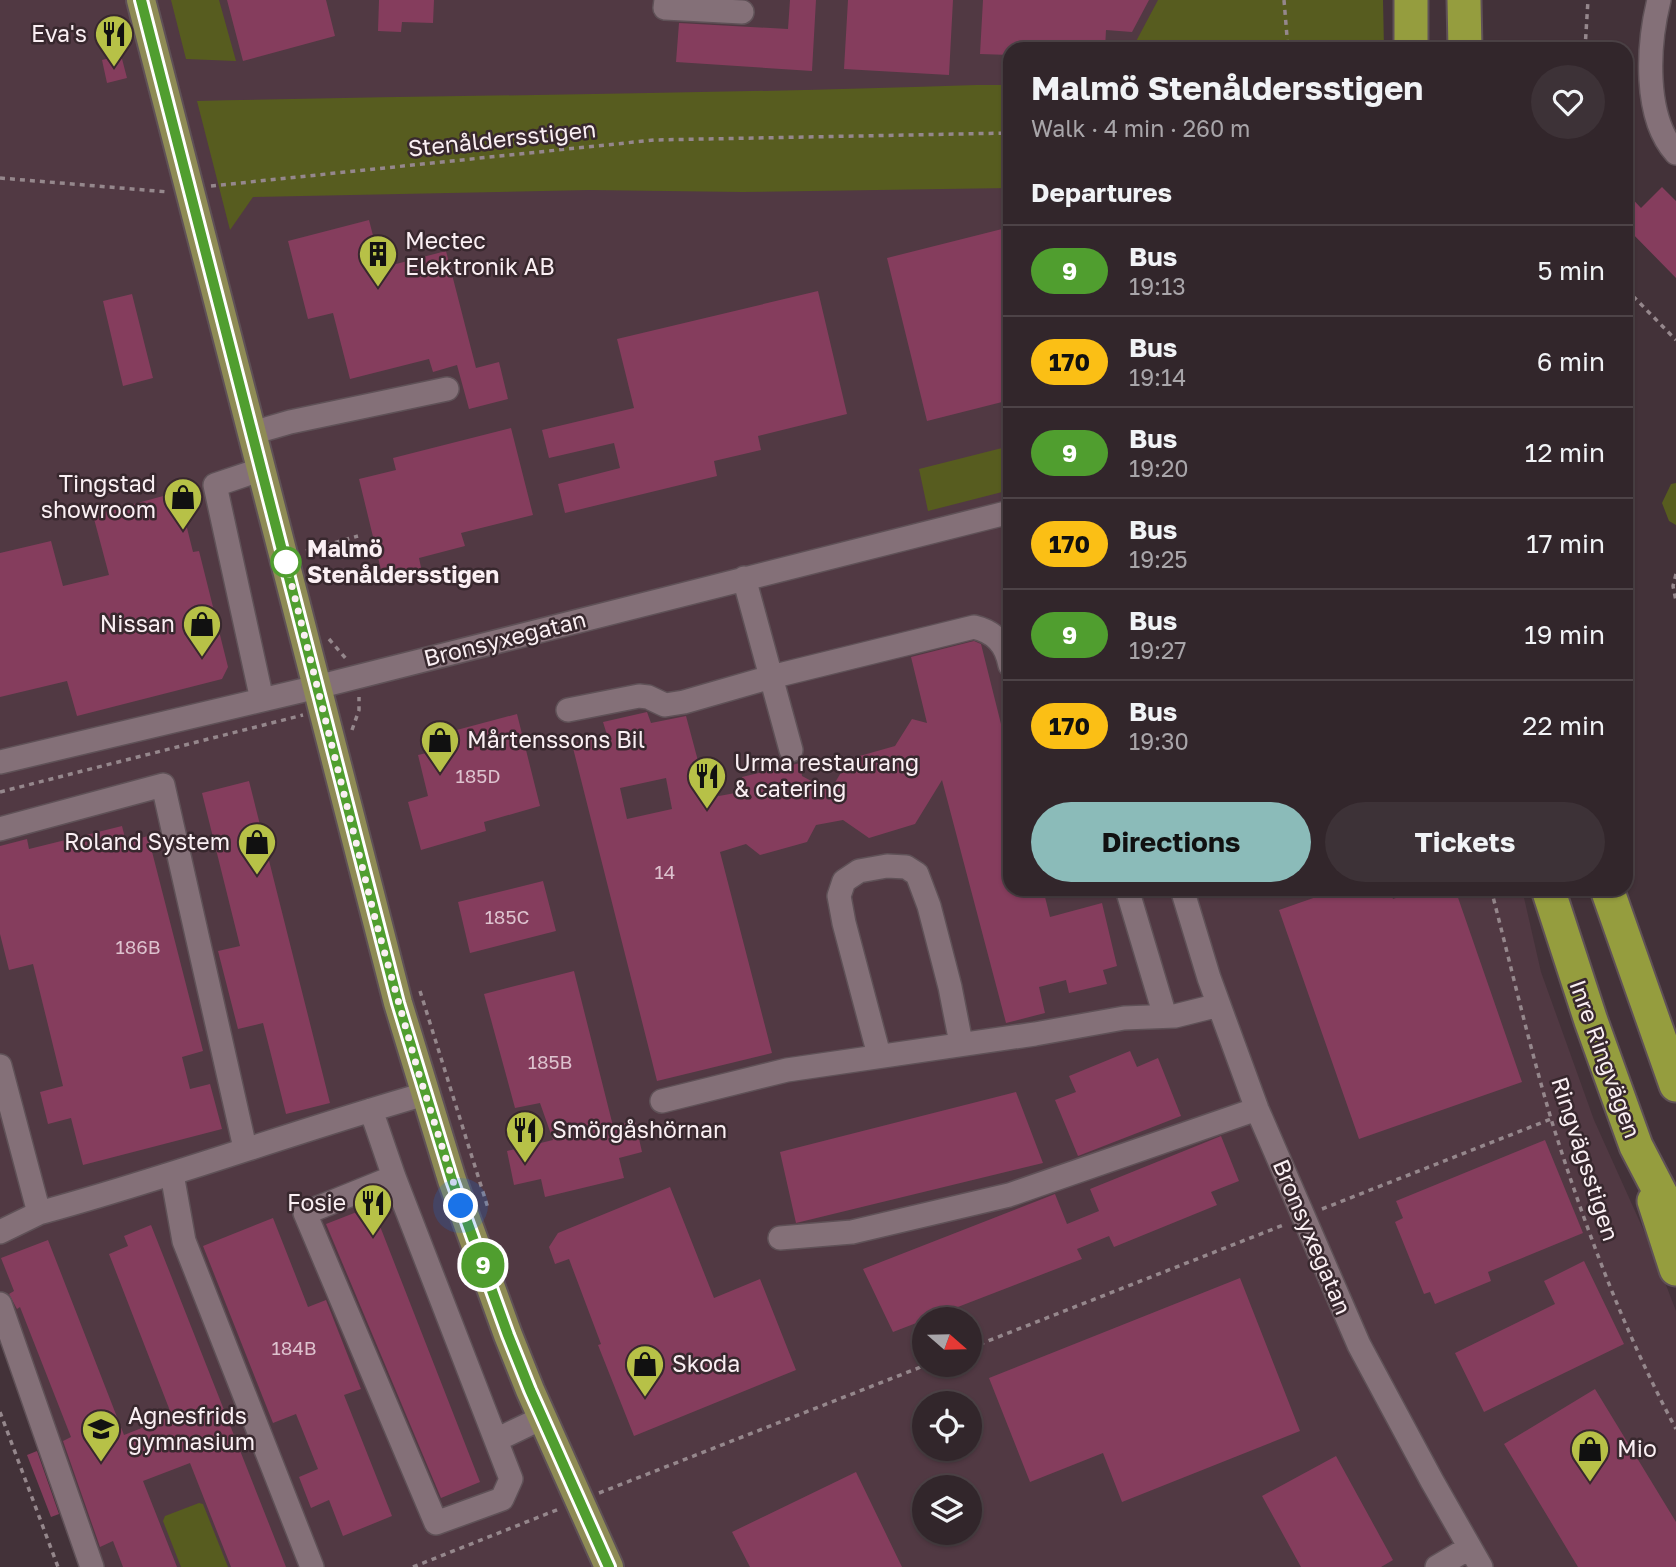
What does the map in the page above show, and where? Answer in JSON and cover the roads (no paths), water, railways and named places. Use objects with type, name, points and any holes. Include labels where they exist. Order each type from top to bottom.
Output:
[{"type":"highway","points":[[1411,0],[1411,42]]},
{"type":"highway","points":[[1464,0],[1465,42]]},
{"type":"highway","name":"Inre Ringvägen","points":[[1550,896],[1636,1146],[1676,1223]]},
{"type":"highway","points":[[1609,896],[1676,1085]]},
{"type":"highway","points":[[1637,974],[1676,1048]]},
{"type":"highway","points":[[1636,1146],[1676,1269]]},
{"type":"main road","points":[[141,0],[369,895],[425,1094],[452,1180],[499,1309],[542,1418],[610,1567]]},
{"type":"street","points":[[666,0],[665,8],[742,12]]},
{"type":"street","points":[[1659,0],[1654,18],[1651,67],[1655,114],[1661,132],[1676,153]]},
{"type":"street","points":[[253,433],[290,422],[447,389]]},
{"type":"street","points":[[262,469],[215,485],[262,700]]},
{"type":"street","name":"Bronsyxegatan","points":[[0,762],[262,700],[320,699],[354,677],[1003,514]]},
{"type":"street","points":[[744,578],[791,750]]},
{"type":"street","points":[[568,710],[639,696],[665,705],[974,627],[987,630],[1003,647]]},
{"type":"street","points":[[0,829],[163,785],[245,1148]]},
{"type":"street","points":[[880,1055],[839,896],[844,881],[859,872],[887,866],[905,866],[917,874],[929,906],[961,1043]]},
{"type":"street","points":[[1129,896],[1165,1016]]},
{"type":"street","name":"Bronsyxegatan","points":[[1184,896],[1219,1005],[1257,1109],[1363,1354],[1475,1557]]},
{"type":"street","points":[[662,1101],[787,1070],[1124,1018],[1165,1016],[1219,1005]]},
{"type":"street","points":[[0,1066],[39,1213]]},
{"type":"street","points":[[0,1232],[39,1213],[125,1190],[245,1148],[425,1094]]},
{"type":"street","points":[[780,1238],[852,1232],[1009,1195],[1257,1109]]},
{"type":"street","points":[[371,1110],[394,1177],[511,1479],[502,1499],[436,1523],[305,1213],[394,1177]]},
{"type":"street","points":[[172,1174],[184,1241],[312,1567]]},
{"type":"street","points":[[0,1304],[92,1567]]},
{"type":"street","points":[[496,1440],[542,1418]]},
{"type":"street","points":[[1437,1567],[1475,1557]]},
{"type":"place","name":"Eva's","points":[[114,68]]},
{"type":"place","name":"Mectec Elektronik AB","points":[[378,288]]},
{"type":"place","name":"Tingstad showroom","points":[[183,531]]},
{"type":"place","name":"Malmö Stenåldersstigen","points":[[286,562]]},
{"type":"place","name":"Nissan","points":[[202,658]]},
{"type":"place","name":"Mårtenssons Bil","points":[[440,774]]},
{"type":"place","name":"Urma restaurang & catering","points":[[707,810]]},
{"type":"place","name":"Roland System","points":[[257,876]]},
{"type":"place","name":"Smörgåshörnan","points":[[525,1164]]},
{"type":"place","name":"Fosie","points":[[373,1237]]},
{"type":"place","name":"Skoda","points":[[645,1398]]},
{"type":"place","name":"Agnesfrids gymnasium","points":[[101,1463]]},
{"type":"place","name":"Mio","points":[[1590,1483]]}]
